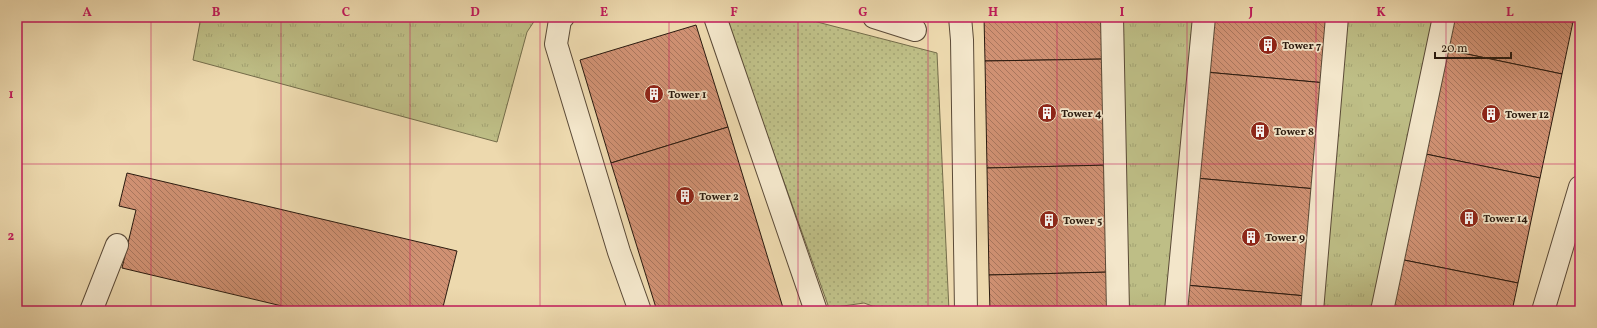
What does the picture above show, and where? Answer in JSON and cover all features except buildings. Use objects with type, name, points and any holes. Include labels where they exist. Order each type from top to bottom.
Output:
[{"type":"street","points":[[563,17],[560,20],[556,44],[619,252],[640,311]]},
{"type":"street","points":[[715,17],[816,311]]},
{"type":"street","points":[[874,17],[915,30]]},
{"type":"street","points":[[960,17],[962,40],[966,311]]},
{"type":"street","points":[[1112,17],[1118,311]]},
{"type":"street","points":[[1176,311],[1204,17]]},
{"type":"street","points":[[1312,311],[1337,17]]},
{"type":"street","points":[[1382,311],[1444,17]]},
{"type":"street","points":[[1544,311],[1580,187]]},
{"type":"street","points":[[91,311],[117,245]]},
{"type":"green space","points":[[201,17],[537,17],[527,32],[497,142],[193,60]]},
{"type":"green space","points":[[725,17],[798,17],[937,53],[949,311],[886,311],[864,303],[829,308]]},
{"type":"green space","points":[[1116,17],[1200,17],[1172,311],[1122,311]]},
{"type":"green space","points":[[1341,17],[1436,17],[1377,311],[1317,311]]},
{"type":"place","name":"Tower 7","points":[[1268,45]]},
{"type":"place","name":"Tower 1","points":[[654,94]]},
{"type":"place","name":"Tower 4","points":[[1047,113]]},
{"type":"place","name":"Tower 12","points":[[1491,114]]},
{"type":"place","name":"Tower 8","points":[[1260,131]]},
{"type":"place","name":"Tower 2","points":[[685,196]]},
{"type":"place","name":"Tower 14","points":[[1469,218]]},
{"type":"place","name":"Tower 5","points":[[1049,220]]},
{"type":"place","name":"Tower 9","points":[[1251,237]]}]
